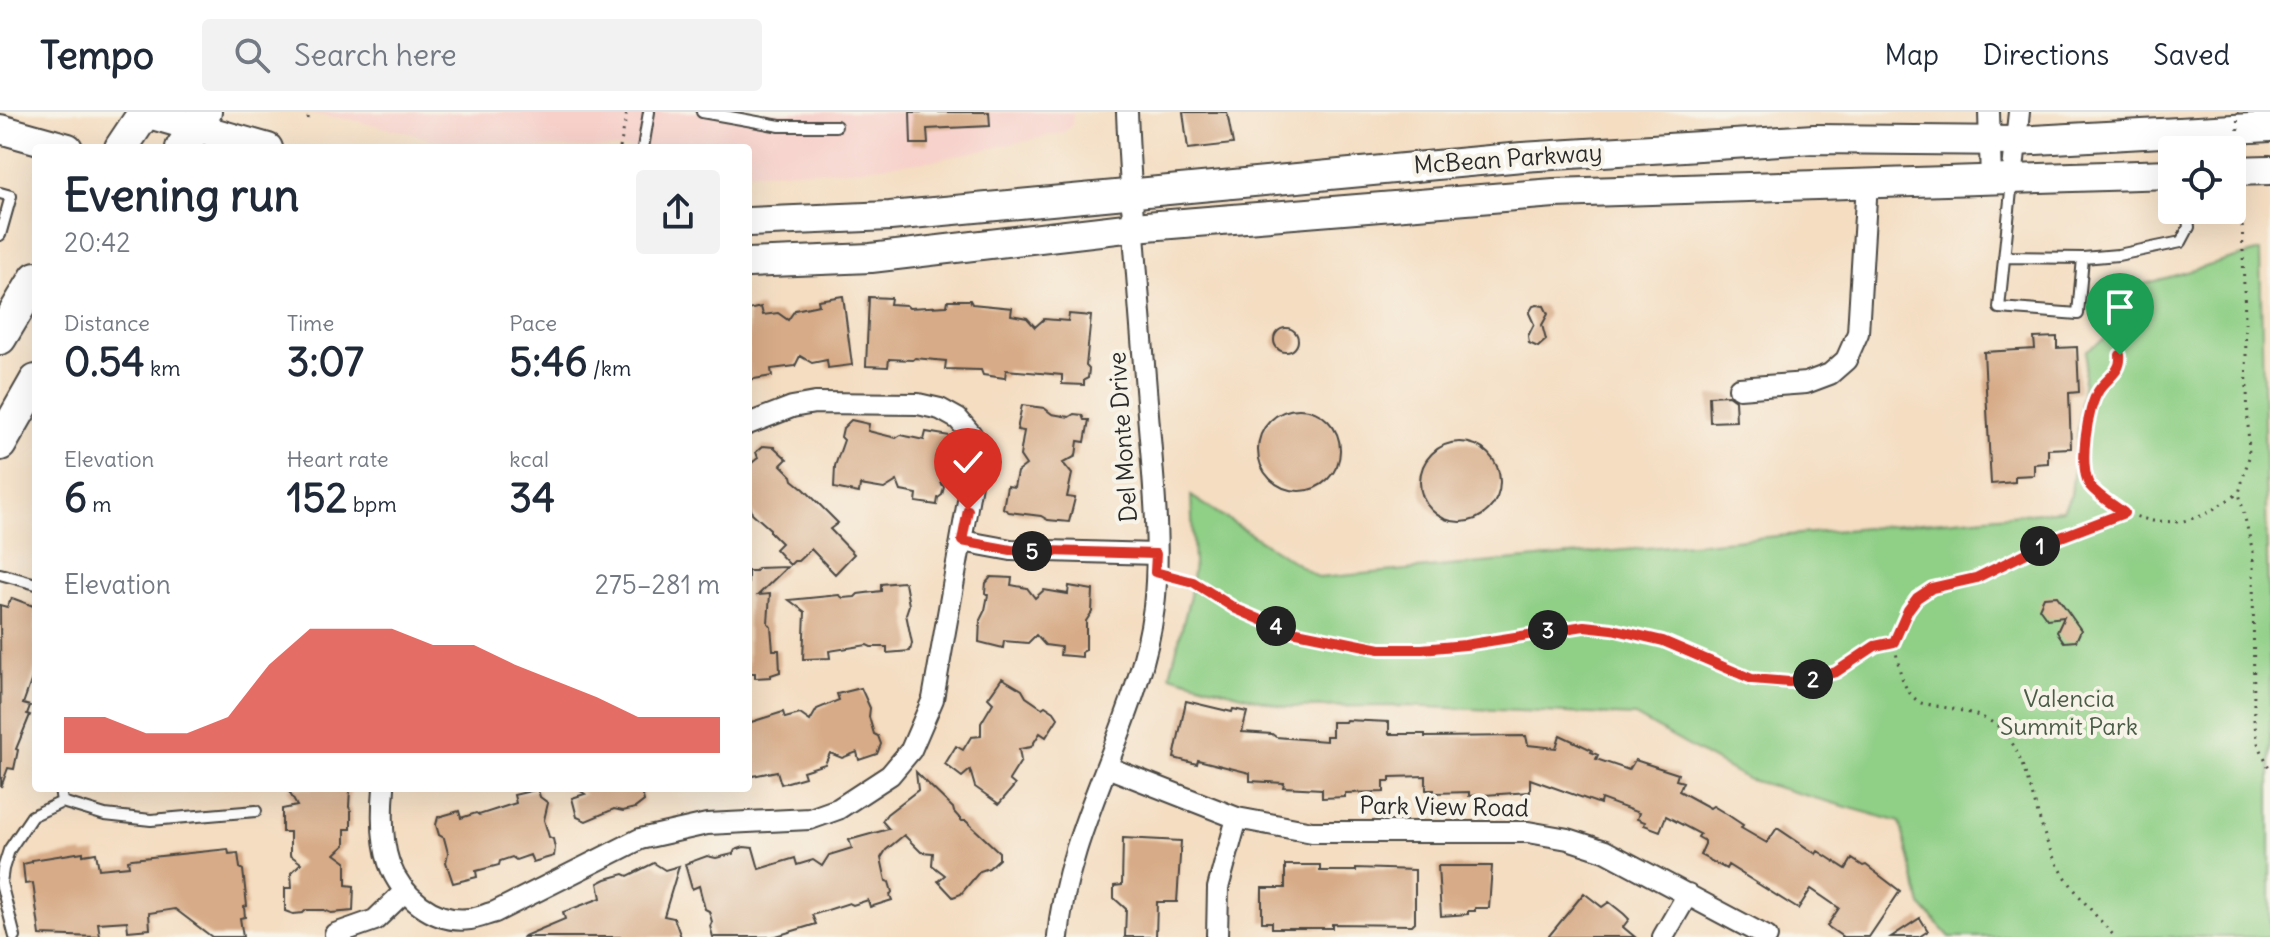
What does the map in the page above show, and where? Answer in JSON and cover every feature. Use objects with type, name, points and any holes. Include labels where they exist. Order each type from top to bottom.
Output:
[{"type":"main road","points":[[124,144],[144,112],[252,144]]},
{"type":"main road","name":"McBean Parkway","points":[[752,222],[890,216],[1522,157],[1799,140],[2002,141],[2270,127]]},
{"type":"main road","points":[[0,129],[54,144]]},
{"type":"main road","points":[[2246,171],[2270,170]]},
{"type":"main road","name":"McBean Parkway","points":[[752,263],[871,258],[1134,227],[1554,193],[2158,174]]},
{"type":"main road","points":[[0,338],[13,305],[32,283]]},
{"type":"main road","points":[[0,444],[32,388]]},
{"type":"street","name":"Del Monte Drive","points":[[1058,937],[1061,907],[1076,845],[1139,677],[1154,607],[1152,469],[1127,112]]},
{"type":"street","points":[[1989,112],[2002,141],[2002,180]]},
{"type":"street","points":[[2002,141],[2019,112]]},
{"type":"street","points":[[1739,388],[1806,383],[1830,374],[1846,360],[1858,333],[1867,182]]},
{"type":"street","points":[[384,792],[383,833],[389,863],[405,891],[423,908],[448,918],[469,919],[495,912],[640,839],[707,824],[810,819],[838,809],[890,775],[911,750],[933,699],[976,456],[971,434],[958,419],[940,409],[918,404],[815,403],[792,407],[752,422]]},
{"type":"street","points":[[962,541],[1011,550],[1155,563]]},
{"type":"street","name":"Park View Road","points":[[1107,767],[1237,818],[1312,832],[1528,832],[1568,839],[1605,851],[1767,937]]},
{"type":"street","points":[[1217,937],[1218,888],[1237,818]]},
{"type":"street","points":[[335,934],[375,920],[405,891]]},
{"type":"street","points":[[1663,937],[1688,894]]},
{"type":"lane","points":[[644,144],[649,112]]},
{"type":"lane","points":[[702,112],[780,126],[836,126]]},
{"type":"lane","points":[[2002,180],[2004,257],[1999,308],[2078,314],[2083,258]]},
{"type":"lane","points":[[0,193],[11,196],[0,235]]},
{"type":"lane","points":[[2004,257],[2118,255],[2181,242],[2189,224]]},
{"type":"lane","points":[[0,574],[32,583]]},
{"type":"lane","points":[[61,792],[62,802]]},
{"type":"lane","points":[[15,937],[1,883],[9,850],[32,816],[62,802],[124,819],[151,820],[256,811]]},
{"type":"path","points":[[308,119],[309,112]]},
{"type":"path","points":[[621,144],[627,112]]},
{"type":"path","points":[[2237,112],[2249,457],[2239,493],[2253,552],[2254,720],[2258,743],[2270,770]]},
{"type":"path","points":[[2114,287],[2115,345],[2121,362],[2092,404],[2083,471],[2090,486],[2124,513],[2152,521],[2180,522],[2204,515],[2239,493]]},
{"type":"path","points":[[2115,937],[2074,892],[2052,853],[2015,750],[2005,733],[1979,716],[1921,703],[1912,698],[1904,687],[1894,642],[1908,610],[1917,598],[1932,588],[1976,578],[2053,540],[2124,513]]},
{"type":"path","points":[[1155,563],[1236,609],[1282,629],[1380,649],[1465,645],[1584,626],[1663,641],[1752,679],[1789,682],[1836,672],[1875,646],[1894,642]]},
{"type":"shaded area","points":[[294,112],[1073,112],[1072,125],[1063,133],[935,160],[846,170],[752,172],[752,144],[443,144],[348,119]]},
{"type":"green space","name":"Valencia Summit Park","points":[[2260,251],[2270,684],[2270,937],[1950,937],[1921,905],[1900,822],[1747,779],[1635,716],[1402,706],[1285,707],[1170,675],[1190,596],[1194,563],[1191,496],[1319,578],[2063,510],[2071,495],[2087,350],[2120,329],[2120,291]]},
{"type":"building","points":[[910,112],[989,112],[990,126],[927,129],[928,144],[911,144]]},
{"type":"building","points":[[1183,112],[1227,112],[1233,144],[1188,149]]},
{"type":"building","points":[[843,296],[852,365],[828,368],[827,360],[812,363],[800,356],[795,366],[771,369],[772,376],[752,379],[752,309],[761,307],[763,315],[778,313],[788,320],[795,310],[819,305],[818,300]]},
{"type":"building","points":[[869,297],[891,298],[890,304],[909,308],[947,306],[948,300],[970,300],[972,304],[1012,308],[1011,315],[1027,318],[1035,327],[1044,319],[1068,321],[1069,314],[1091,316],[1086,366],[1089,369],[1088,378],[1084,380],[1084,385],[1062,384],[1062,375],[1006,370],[1005,378],[983,375],[981,370],[945,369],[946,361],[915,358],[889,359],[888,367],[866,366]]},
{"type":"building","points":[[1537,305],[1544,306],[1548,314],[1542,325],[1546,340],[1538,347],[1529,343],[1528,336],[1534,324],[1529,313]]},
{"type":"building","points":[[1286,328],[1297,335],[1298,340],[1291,351],[1286,352],[1275,345],[1274,340],[1281,329]]},
{"type":"building","points":[[2057,337],[2057,348],[2077,347],[2079,392],[2069,393],[2071,448],[2048,449],[2048,463],[2034,464],[2034,475],[2015,476],[2015,482],[1991,484],[1984,352],[2035,349],[2034,338]]},
{"type":"building","points":[[1728,395],[1735,400],[1736,421],[1710,422],[1709,396]]},
{"type":"building","points":[[1022,405],[1044,408],[1052,414],[1069,417],[1082,415],[1084,420],[1089,420],[1085,442],[1078,441],[1076,456],[1063,463],[1072,474],[1067,497],[1075,498],[1069,522],[1009,512],[1003,508],[1007,486],[1014,487],[1017,472],[1026,465],[1020,456],[1024,431],[1017,430]]},
{"type":"building","points":[[1299,409],[1315,412],[1328,421],[1337,434],[1340,450],[1337,466],[1328,479],[1315,488],[1299,491],[1283,488],[1270,479],[1261,466],[1258,450],[1261,434],[1270,421],[1283,412]]},
{"type":"building","points":[[851,420],[869,424],[868,431],[896,438],[901,435],[924,440],[926,432],[950,436],[949,460],[943,467],[941,483],[944,487],[937,505],[916,502],[917,494],[901,491],[897,481],[884,489],[860,485],[859,493],[834,488],[835,466],[844,440],[841,437],[843,428]]},
{"type":"building","points":[[1452,442],[1468,442],[1489,453],[1500,474],[1500,490],[1489,511],[1468,522],[1452,522],[1438,516],[1426,504],[1420,490],[1420,474],[1426,460],[1438,448]]},
{"type":"building","points":[[763,446],[774,447],[787,459],[781,465],[793,480],[838,523],[830,529],[854,554],[835,574],[811,549],[790,565],[775,549],[781,543],[752,513],[752,463],[758,458],[756,452]]},
{"type":"building","points":[[787,567],[758,595],[770,594],[768,623],[773,650],[779,650],[780,672],[771,677],[755,678],[755,673],[752,673],[752,571],[757,568]]},
{"type":"building","points":[[991,577],[1012,578],[1011,585],[1027,588],[1035,598],[1044,590],[1068,594],[1069,586],[1093,590],[1092,612],[1086,621],[1086,650],[1082,652],[1082,657],[1060,655],[1061,647],[1045,645],[1036,635],[1028,643],[1004,641],[1003,648],[979,642],[980,620],[988,595],[985,593],[986,583]]},
{"type":"building","points":[[903,582],[909,605],[906,614],[912,643],[910,651],[887,653],[887,647],[867,645],[829,651],[830,658],[803,659],[805,612],[789,600],[839,595],[843,598],[855,597],[881,591],[881,584]]},
{"type":"building","points":[[2057,596],[2081,630],[2076,641],[2064,642],[2057,632],[2064,617],[2047,619],[2039,608],[2044,597]]},
{"type":"building","points":[[12,598],[32,606],[32,678],[23,704],[30,706],[27,714],[30,715],[16,749],[14,769],[8,768],[1,787],[0,605],[7,607]]},
{"type":"building","points":[[1002,678],[1042,708],[1045,706],[1054,712],[1058,718],[1046,737],[1040,733],[1031,747],[1019,749],[1021,761],[1009,780],[1015,785],[999,804],[975,787],[970,770],[962,777],[945,764],[956,746],[963,750],[971,737],[981,736],[981,723],[993,703],[988,698]]},
{"type":"building","points":[[861,688],[870,708],[874,734],[881,744],[877,754],[859,760],[857,752],[842,758],[830,753],[825,764],[803,771],[805,777],[781,784],[777,771],[752,776],[752,722],[783,712],[785,718],[800,714],[810,721],[817,709],[839,700],[837,694]]},
{"type":"building","points":[[1186,701],[1232,712],[1233,709],[1247,712],[1242,732],[1276,737],[1326,741],[1326,736],[1332,736],[1332,722],[1346,720],[1389,722],[1389,734],[1425,734],[1425,737],[1526,736],[1528,745],[1556,748],[1560,735],[1592,750],[1598,755],[1596,759],[1629,770],[1635,760],[1678,774],[1676,780],[1683,782],[1679,791],[1710,808],[1713,806],[1767,843],[1777,828],[1816,854],[1818,851],[1846,869],[1852,859],[1866,865],[1900,891],[1869,937],[1843,937],[1827,926],[1839,908],[1811,889],[1798,909],[1728,865],[1726,869],[1700,855],[1705,841],[1698,837],[1700,834],[1666,816],[1660,831],[1637,819],[1639,813],[1601,799],[1600,804],[1530,779],[1530,792],[1469,796],[1469,792],[1434,793],[1434,790],[1426,790],[1426,776],[1390,777],[1390,781],[1384,781],[1384,792],[1345,793],[1345,797],[1322,798],[1322,789],[1250,781],[1250,773],[1198,760],[1197,764],[1174,758]]},
{"type":"building","points":[[916,772],[962,821],[966,821],[999,852],[999,859],[980,871],[961,894],[953,897],[938,881],[945,875],[932,865],[933,853],[921,852],[904,835],[881,858],[892,900],[870,907],[868,900],[853,905],[849,903],[812,915],[816,924],[773,937],[713,937],[709,911],[705,909],[699,886],[692,889],[685,864],[707,856],[716,858],[733,854],[744,847],[753,848],[759,869],[795,858],[797,865],[813,860],[822,866],[829,855],[852,848],[849,840],[889,829],[882,821],[918,790]]},
{"type":"building","points":[[289,792],[350,792],[351,829],[345,829],[345,845],[335,854],[346,862],[346,885],[354,886],[353,911],[331,913],[306,910],[293,914],[285,911],[285,888],[292,888],[291,873],[301,863],[290,855],[290,832],[282,832],[282,809],[297,806]]},
{"type":"building","points":[[539,792],[548,803],[544,820],[549,837],[553,839],[554,856],[533,862],[530,855],[516,860],[512,857],[500,861],[499,865],[476,871],[477,877],[453,883],[446,862],[448,853],[444,838],[439,835],[436,825],[438,817],[459,811],[461,818],[476,813],[479,815],[516,803],[514,795]]},
{"type":"building","points":[[582,792],[642,792],[644,801],[635,808],[623,811],[614,809],[586,821],[577,817],[572,798],[585,794]]},
{"type":"building","points":[[1123,838],[1181,841],[1177,902],[1157,902],[1156,937],[1125,937],[1126,909],[1114,898],[1114,886],[1122,885]]},
{"type":"building","points":[[228,849],[229,854],[238,853],[243,870],[247,906],[244,907],[245,917],[240,918],[243,937],[212,937],[175,909],[149,913],[150,929],[128,931],[127,921],[98,923],[100,937],[40,935],[33,883],[25,884],[23,864],[83,852],[83,855],[96,853],[99,869],[129,866],[128,860],[132,859]]},
{"type":"building","points":[[654,863],[665,870],[679,866],[664,916],[674,918],[681,937],[522,937],[565,919],[563,912],[601,898],[598,883],[624,874],[628,876]]},
{"type":"building","points":[[1285,865],[1320,865],[1320,871],[1356,871],[1356,868],[1415,870],[1415,922],[1412,925],[1332,924],[1332,928],[1272,928],[1272,922],[1262,922],[1262,888],[1285,888]]},
{"type":"building","points":[[1438,866],[1492,866],[1489,908],[1475,908],[1468,914],[1441,916]]},
{"type":"building","points":[[1584,893],[1602,907],[1609,902],[1624,914],[1629,919],[1623,927],[1635,937],[1548,937]]},
{"type":"building","points":[[1920,918],[1928,931],[1919,937],[1891,937]]},
{"type":"route","points":[[968,510],[962,541],[1011,550],[1156,554],[1155,572],[1193,582],[1236,609],[1282,629],[1380,649],[1422,649],[1584,626],[1663,641],[1752,679],[1789,682],[1836,672],[1875,646],[1894,642],[1908,610],[1917,598],[1932,588],[1976,578],[2053,540],[2124,513],[2090,486],[2083,471],[2092,404],[2121,362],[2120,355]]}]
